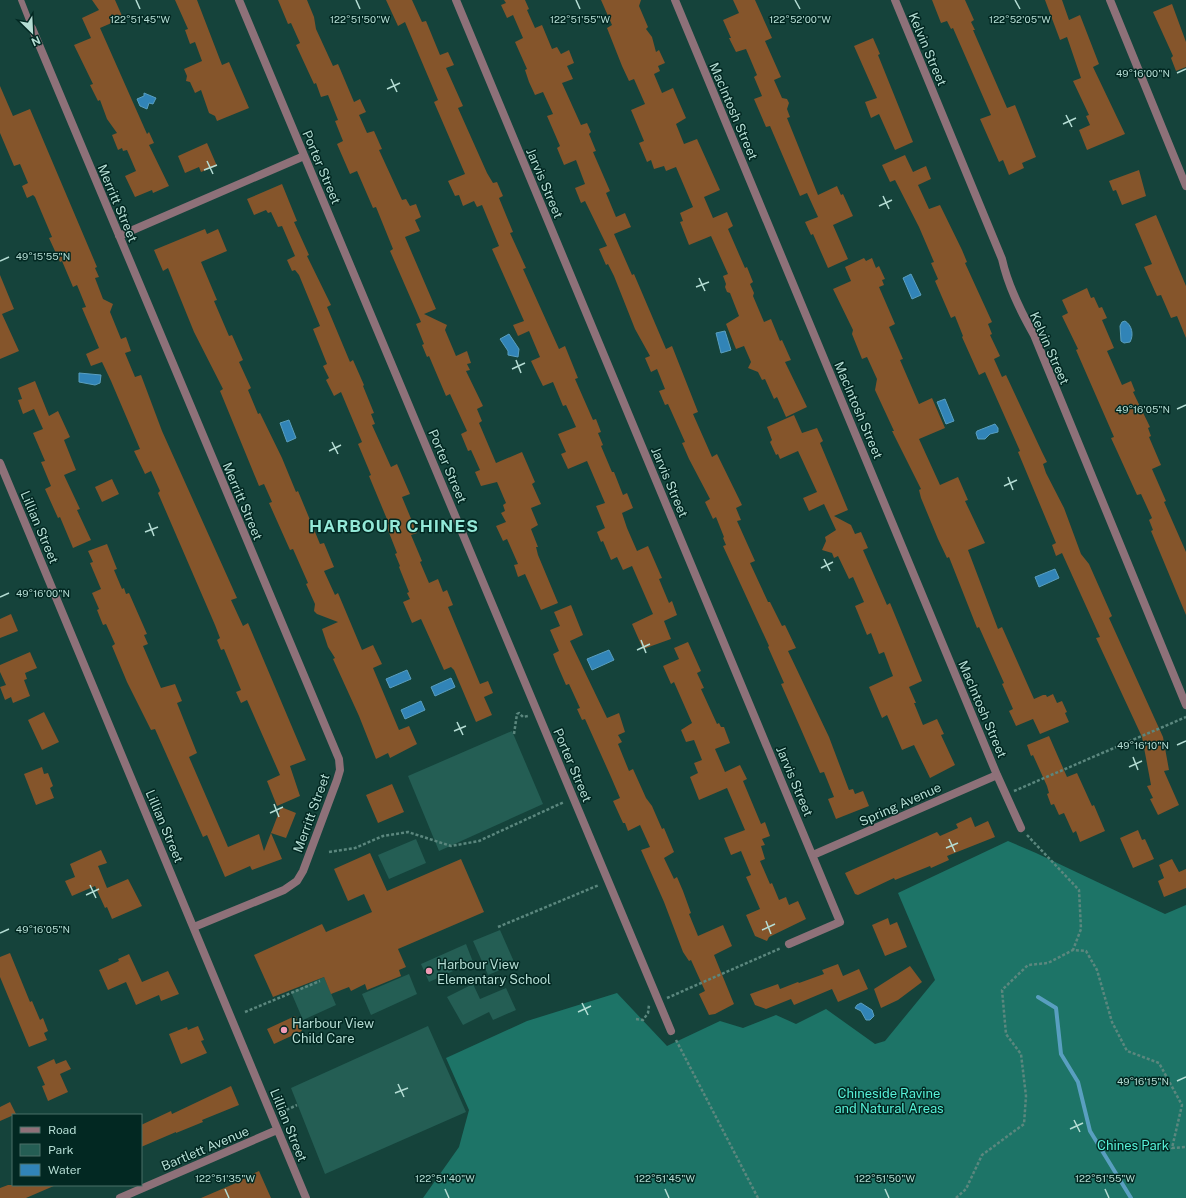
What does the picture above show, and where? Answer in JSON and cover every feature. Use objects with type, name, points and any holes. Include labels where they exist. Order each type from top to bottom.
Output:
[{"type":"street","name":"Porter Street","points":[[239,0],[671,1030]]},
{"type":"street","name":"Jarvis Street","points":[[456,0],[840,922],[789,944]]},
{"type":"street","name":"MacIntosh Street","points":[[675,0],[997,775],[1021,828]]},
{"type":"street","name":"Kelvin Street","points":[[895,0],[1002,259],[1007,279],[1022,315],[1034,335],[1186,705]]},
{"type":"street","points":[[1110,0],[1186,186]]},
{"type":"street","name":"Merritt Street","points":[[32,28],[339,759],[340,770],[337,780],[303,871],[297,881],[284,890],[194,927]]},
{"type":"street","points":[[119,236],[304,156]]},
{"type":"street","name":"Lillian Street","points":[[0,463],[306,1198]]},
{"type":"street","name":"Spring Avenue","points":[[813,855],[997,775]]},
{"type":"street","name":"Bartlett Avenue","points":[[120,1198],[277,1130]]},
{"type":"lane","points":[[21,0],[32,28]]},
{"type":"path","points":[[514,734],[517,714],[519,713],[523,716],[537,712]]},
{"type":"path","points":[[1006,795],[1186,717]]},
{"type":"path","points":[[329,852],[355,848],[383,836],[408,832],[451,846],[479,841],[574,798]]},
{"type":"path","points":[[1021,828],[1079,890],[1081,930],[1073,950]]},
{"type":"path","points":[[498,927],[609,881]]},
{"type":"path","points":[[666,998],[789,944]]},
{"type":"path","points":[[956,1198],[966,1189],[982,1155],[1024,1124],[1026,1096],[1021,1054],[1006,1034],[1002,990],[1028,965],[1048,963],[1073,950],[1086,951],[1097,970],[1112,1022],[1127,1051],[1159,1062],[1182,1105],[1172,1148],[1186,1147]]},
{"type":"path","points":[[245,1012],[320,981]]},
{"type":"path","points":[[636,1019],[643,1020],[648,1013],[649,1006]]},
{"type":"path","points":[[671,1030],[758,1198]]},
{"type":"path","points":[[282,1112],[297,1105]]},
{"type":"green space","points":[[512,731],[543,804],[439,851],[408,776]]},
{"type":"green space","points":[[416,839],[426,863],[389,879],[378,855]]},
{"type":"green space","points":[[1008,841],[1165,914],[1186,905],[1186,1198],[423,1198],[459,1147],[469,1110],[446,1058],[527,1021],[617,993],[667,1046],[720,1021],[743,1028],[776,1015],[796,1024],[826,1009],[875,1044],[885,1041],[935,980],[898,893]]},
{"type":"green space","points":[[500,930],[515,964],[488,975],[473,941]]},
{"type":"green space","points":[[466,944],[473,962],[429,982],[421,964]]},
{"type":"green space","points":[[409,974],[417,994],[371,1015],[362,994]]},
{"type":"green space","points":[[324,977],[336,1005],[303,1020],[291,992]]},
{"type":"green space","points":[[473,984],[480,999],[506,988],[516,1010],[493,1020],[489,1012],[463,1025],[447,997]]},
{"type":"green space","points":[[428,1026],[466,1112],[325,1174],[291,1088]]},
{"type":"water","points":[[144,93],[156,98],[153,104],[149,103],[147,109],[140,106],[137,99],[144,96]]},
{"type":"water","points":[[911,274],[921,295],[912,299],[903,278]]},
{"type":"water","points":[[1125,321],[1132,330],[1132,336],[1130,342],[1124,343],[1121,341],[1120,326],[1122,322]]},
{"type":"water","points":[[725,331],[731,350],[721,353],[716,333]]},
{"type":"water","points":[[509,334],[519,349],[518,357],[508,355],[508,351],[500,339]]},
{"type":"water","points":[[79,373],[101,375],[100,383],[95,385],[79,382]]},
{"type":"water","points":[[945,399],[954,421],[946,424],[937,402]]},
{"type":"water","points":[[289,420],[296,438],[287,442],[280,423]]},
{"type":"water","points":[[995,424],[998,428],[998,432],[990,434],[985,439],[978,439],[976,433],[977,431]]},
{"type":"water","points":[[1055,569],[1059,578],[1039,587],[1035,577]]},
{"type":"water","points":[[609,650],[614,660],[592,670],[587,659]]},
{"type":"water","points":[[407,670],[411,679],[390,688],[386,679]]},
{"type":"water","points":[[451,678],[455,687],[435,696],[431,687]]},
{"type":"water","points":[[421,701],[425,710],[405,719],[401,710]]},
{"type":"water","points":[[861,1003],[872,1010],[874,1016],[870,1020],[866,1020],[861,1011],[855,1008]]},
{"type":"building","points":[[92,0],[115,0],[123,18],[100,28],[147,134],[149,132],[154,143],[149,145],[169,186],[153,193],[152,190],[135,197],[125,176],[136,171],[127,150],[123,151],[122,148],[118,150],[112,135],[117,133],[107,119],[100,100],[98,101],[90,85],[93,84],[74,45],[91,38],[82,18],[99,10]]},
{"type":"building","points":[[175,0],[197,0],[222,65],[229,62],[249,108],[217,121],[215,116],[209,113],[201,90],[195,93],[190,82],[186,81],[187,76],[184,69],[202,61],[195,42],[190,44],[185,30],[188,29]]},
{"type":"building","points":[[278,0],[307,0],[314,17],[316,29],[333,66],[338,64],[354,102],[360,99],[366,112],[359,115],[367,133],[374,131],[382,149],[379,150],[402,200],[406,199],[410,206],[416,204],[421,217],[415,220],[420,231],[405,237],[436,309],[424,314],[447,325],[445,330],[456,356],[467,351],[471,363],[467,364],[470,370],[466,371],[483,406],[477,409],[482,421],[479,423],[496,463],[522,452],[535,482],[532,484],[541,504],[531,508],[538,525],[531,529],[538,547],[536,547],[538,555],[558,603],[541,610],[525,574],[518,577],[514,565],[518,564],[507,539],[503,541],[496,526],[506,522],[501,513],[505,511],[503,505],[506,503],[497,482],[481,486],[475,472],[480,470],[471,450],[468,451],[461,434],[467,431],[450,394],[446,396],[429,356],[427,357],[422,345],[424,344],[416,324],[421,322],[390,251],[393,249],[376,207],[373,208],[357,171],[350,174],[337,144],[343,141],[335,121],[338,120],[328,95],[321,97],[316,83],[314,84],[296,45],[300,43],[291,23],[288,24]]},
{"type":"building","points":[[386,0],[412,0],[422,22],[426,21],[440,55],[448,52],[454,65],[446,68],[463,106],[458,108],[487,173],[493,183],[497,182],[503,196],[499,198],[513,232],[510,233],[526,268],[523,269],[559,349],[565,346],[578,378],[575,379],[593,420],[596,419],[601,432],[598,433],[603,445],[601,446],[612,472],[614,472],[623,495],[627,493],[633,508],[622,513],[627,528],[637,551],[648,546],[662,578],[659,579],[669,603],[672,601],[677,615],[664,621],[671,639],[643,649],[632,624],[653,614],[632,566],[623,570],[617,557],[611,560],[603,541],[601,542],[597,532],[605,528],[596,506],[605,503],[587,461],[568,469],[561,454],[566,452],[558,434],[576,427],[566,405],[563,406],[553,382],[543,386],[538,376],[531,361],[540,357],[529,331],[518,336],[513,325],[524,321],[492,249],[499,246],[482,205],[477,207],[474,201],[463,206],[459,195],[455,196],[448,181],[465,174],[434,102],[438,100],[405,22],[398,26]]},
{"type":"building","points":[[504,0],[525,0],[529,9],[527,10],[535,28],[542,25],[552,49],[557,47],[561,54],[569,50],[574,63],[567,66],[573,79],[562,83],[581,125],[587,123],[591,132],[589,134],[596,151],[593,152],[610,191],[606,193],[616,217],[625,213],[631,227],[614,234],[632,275],[634,274],[666,349],[672,346],[698,412],[693,414],[712,457],[717,454],[742,505],[736,508],[741,520],[737,521],[755,561],[750,563],[768,602],[770,602],[782,626],[785,625],[796,648],[788,651],[829,737],[849,790],[853,789],[855,794],[863,791],[869,806],[836,819],[828,799],[834,797],[824,772],[820,773],[781,684],[784,683],[768,647],[769,646],[723,546],[726,545],[716,517],[713,519],[705,502],[710,499],[689,459],[682,443],[685,442],[668,404],[665,405],[659,391],[665,389],[657,369],[651,372],[645,358],[650,356],[635,329],[614,276],[608,264],[606,265],[599,249],[607,246],[585,201],[581,203],[575,188],[585,184],[576,160],[564,165],[557,148],[560,146],[547,116],[553,114],[543,92],[535,95],[529,82],[525,70],[527,69],[515,42],[523,38],[513,15],[507,18],[501,5],[506,3]]},
{"type":"building","points":[[601,0],[641,0],[639,6],[648,27],[646,29],[652,37],[656,52],[659,50],[665,63],[658,66],[660,71],[654,74],[662,93],[673,88],[686,118],[676,124],[684,144],[697,139],[720,190],[704,197],[713,218],[727,212],[733,226],[728,229],[745,268],[747,267],[753,282],[750,284],[754,293],[753,296],[764,322],[771,319],[780,341],[782,340],[791,360],[785,362],[807,407],[786,417],[777,397],[774,399],[765,379],[762,380],[758,372],[748,368],[751,362],[744,346],[736,349],[726,324],[739,316],[730,293],[727,292],[725,287],[726,284],[723,276],[728,274],[711,236],[689,245],[680,222],[683,221],[680,213],[693,207],[676,167],[666,171],[664,166],[654,169],[651,160],[647,162],[639,143],[644,141],[631,110],[645,104],[634,79],[629,81],[622,66],[607,28],[612,25]]},
{"type":"building","points":[[733,0],[755,0],[772,38],[765,41],[781,77],[774,80],[782,98],[787,99],[789,103],[787,109],[790,117],[787,118],[818,195],[837,186],[841,195],[843,194],[853,216],[833,225],[848,259],[828,268],[813,234],[811,235],[805,222],[818,217],[807,193],[800,196],[770,126],[766,127],[754,99],[762,96],[754,77],[757,75],[746,49],[736,52],[729,38],[731,38],[723,20],[739,13]]},
{"type":"building","points":[[932,0],[965,0],[974,20],[971,22],[975,30],[973,30],[1007,108],[1015,105],[1036,157],[1022,163],[1024,168],[1009,175],[1003,160],[999,162],[980,119],[991,115],[953,28],[951,29],[947,21],[941,23]]},
{"type":"building","points":[[1045,0],[1062,0],[1069,20],[1080,15],[1099,64],[1093,67],[1125,134],[1087,150],[1079,130],[1090,125],[1086,116],[1089,115],[1073,81],[1081,78],[1067,37],[1060,40]]},
{"type":"building","points":[[1172,4],[1186,42],[1186,67],[1176,71],[1171,58],[1173,56],[1153,12]]},
{"type":"building","points":[[873,38],[880,54],[878,55],[913,142],[895,150],[879,114],[871,118],[865,102],[877,98],[854,46]]},
{"type":"building","points":[[0,86],[13,116],[30,109],[97,267],[95,268],[99,277],[95,278],[103,299],[113,304],[110,312],[121,339],[126,337],[131,351],[125,353],[135,377],[141,375],[162,431],[237,598],[231,600],[243,626],[248,623],[306,760],[290,766],[300,796],[277,806],[267,781],[280,775],[247,700],[241,703],[236,692],[241,690],[224,649],[221,650],[217,640],[220,638],[215,625],[158,493],[160,491],[151,471],[145,474],[134,451],[140,449],[111,381],[102,362],[91,366],[86,354],[99,348],[82,308],[86,307],[77,285],[73,287],[62,261],[60,262],[49,238],[52,237],[35,197],[33,195],[27,198],[22,186],[28,183],[20,164],[14,166],[0,133]]},
{"type":"building","points":[[207,143],[217,166],[201,172],[199,167],[185,173],[178,156]]},
{"type":"building","points":[[905,155],[913,172],[926,166],[931,179],[918,185],[929,209],[940,205],[962,250],[967,262],[965,263],[992,322],[988,324],[992,334],[990,335],[1000,356],[994,359],[1002,377],[1006,375],[1047,462],[1043,464],[1046,473],[1064,508],[1081,554],[1089,564],[1112,616],[1109,618],[1163,737],[1169,770],[1164,771],[1179,805],[1158,815],[1150,799],[1153,798],[1147,786],[1151,785],[1142,737],[1096,638],[1100,637],[1062,553],[1056,556],[1052,545],[1056,543],[1018,452],[1020,451],[985,372],[979,375],[962,337],[963,336],[955,316],[951,318],[935,281],[938,279],[931,263],[934,262],[919,227],[895,180],[890,182],[882,165]]},
{"type":"building","points":[[1139,170],[1146,196],[1122,205],[1116,190],[1113,191],[1109,181]]},
{"type":"building","points":[[282,184],[297,221],[294,222],[309,255],[307,256],[331,305],[327,307],[350,362],[353,360],[364,385],[363,386],[374,413],[371,414],[375,424],[372,425],[391,467],[397,464],[410,494],[402,497],[417,533],[411,535],[422,561],[420,562],[429,583],[438,579],[443,592],[447,590],[453,605],[448,607],[480,684],[488,681],[493,693],[484,697],[492,715],[476,722],[454,670],[451,667],[444,670],[421,619],[412,623],[403,602],[410,599],[407,593],[409,592],[399,567],[400,566],[395,554],[397,553],[386,525],[389,524],[369,476],[371,475],[358,444],[362,442],[341,392],[334,396],[326,380],[329,378],[323,366],[327,364],[313,329],[320,326],[299,275],[295,270],[292,271],[287,260],[295,256],[282,226],[278,227],[271,212],[268,213],[266,210],[254,215],[247,199]]},
{"type":"building","points":[[1156,215],[1186,286],[1186,338],[1177,316],[1171,318],[1161,295],[1157,296],[1144,267],[1152,264],[1135,224]]},
{"type":"building","points":[[205,229],[207,234],[218,229],[227,251],[201,262],[217,300],[214,301],[229,336],[232,335],[243,360],[239,362],[251,388],[248,390],[258,414],[260,413],[282,458],[296,492],[298,491],[320,544],[324,543],[334,567],[324,571],[335,595],[338,593],[362,650],[373,645],[382,664],[373,668],[399,730],[409,726],[417,744],[390,758],[388,753],[376,759],[359,716],[333,659],[335,658],[328,647],[322,629],[338,622],[317,614],[314,611],[315,604],[306,584],[308,583],[293,549],[290,550],[269,503],[272,502],[264,484],[259,486],[220,391],[223,389],[194,332],[168,268],[163,271],[154,250]]},
{"type":"building","points":[[864,258],[866,261],[872,258],[876,268],[879,266],[885,279],[882,280],[884,285],[879,287],[895,324],[889,327],[903,359],[900,360],[919,404],[932,398],[945,428],[919,439],[940,485],[958,477],[968,500],[965,501],[985,543],[968,550],[998,629],[1002,627],[1034,699],[1043,695],[1046,695],[1047,697],[1053,694],[1057,703],[1062,701],[1067,712],[1065,713],[1069,722],[1040,734],[1033,719],[1016,726],[1009,711],[1013,709],[1002,684],[1004,683],[979,627],[977,628],[949,557],[947,558],[938,539],[921,498],[919,490],[921,489],[892,431],[894,431],[875,390],[877,379],[867,357],[862,359],[852,334],[853,330],[833,289],[851,281],[845,267]]},
{"type":"building","points":[[0,275],[14,309],[2,314],[19,351],[0,359]]},
{"type":"building","points":[[1087,288],[1091,298],[1094,297],[1099,308],[1102,307],[1107,318],[1102,320],[1114,348],[1107,351],[1122,385],[1131,381],[1135,391],[1133,392],[1150,427],[1148,428],[1151,436],[1149,437],[1161,465],[1152,469],[1166,501],[1164,502],[1186,552],[1186,615],[1151,531],[1153,530],[1149,520],[1152,518],[1141,494],[1137,495],[1111,438],[1114,437],[1076,350],[1078,349],[1062,316],[1068,313],[1062,300]]},
{"type":"building","points":[[35,381],[49,416],[58,411],[70,437],[64,440],[76,470],[64,475],[80,509],[77,510],[91,540],[73,548],[60,517],[58,518],[45,489],[51,486],[41,462],[45,461],[33,433],[43,429],[34,409],[23,414],[18,400],[22,399],[18,388]]},
{"type":"building","points":[[794,415],[802,433],[817,428],[823,441],[820,443],[848,510],[834,516],[851,525],[855,534],[861,532],[868,548],[863,550],[887,605],[890,603],[922,681],[909,687],[923,725],[937,719],[944,734],[941,735],[955,765],[930,778],[914,745],[902,750],[887,715],[882,718],[869,687],[893,676],[884,652],[879,654],[871,633],[867,635],[855,606],[864,602],[853,577],[849,579],[838,556],[834,558],[832,553],[822,550],[826,541],[825,537],[836,530],[824,504],[809,511],[803,498],[817,492],[798,451],[780,459],[778,454],[776,455],[770,442],[772,440],[767,427]]},
{"type":"building","points":[[112,479],[119,494],[102,502],[95,487]]},
{"type":"building","points":[[107,544],[117,569],[114,570],[122,589],[124,588],[126,594],[129,593],[147,634],[144,635],[148,644],[143,646],[161,688],[175,684],[182,701],[177,703],[197,753],[189,757],[228,847],[259,834],[264,851],[281,807],[296,813],[286,838],[271,833],[282,859],[252,870],[250,866],[225,877],[207,835],[203,837],[155,729],[151,730],[127,682],[112,646],[115,644],[106,624],[103,625],[97,610],[99,609],[92,593],[101,589],[90,563],[93,562],[88,551]]},
{"type":"building","points":[[571,605],[583,635],[570,641],[607,718],[619,713],[625,732],[618,735],[622,742],[618,744],[629,771],[633,769],[662,829],[664,828],[674,852],[664,858],[674,879],[677,877],[698,936],[723,925],[732,946],[714,955],[734,1004],[715,1014],[709,1015],[699,994],[705,991],[691,960],[689,961],[683,952],[664,902],[641,850],[650,847],[640,825],[628,831],[625,823],[623,823],[613,801],[620,798],[585,719],[582,720],[577,709],[580,708],[569,684],[566,685],[553,654],[559,651],[550,630],[560,626],[554,612]]},
{"type":"building","points":[[11,614],[18,631],[0,638],[0,619]]},
{"type":"building","points":[[688,642],[701,671],[697,673],[704,688],[701,689],[717,724],[719,723],[721,727],[724,727],[730,743],[715,749],[725,772],[740,765],[747,779],[743,781],[761,824],[765,822],[770,836],[762,839],[765,845],[761,846],[765,859],[760,861],[779,900],[786,897],[789,905],[798,901],[806,919],[769,937],[767,941],[755,936],[746,915],[760,909],[746,877],[751,875],[741,851],[731,855],[724,838],[745,830],[727,788],[699,800],[690,777],[698,773],[694,763],[702,760],[694,740],[686,742],[681,730],[692,723],[674,682],[671,684],[663,666],[679,659],[674,648]]},
{"type":"building","points":[[30,652],[37,668],[25,673],[27,679],[24,680],[30,696],[13,703],[11,697],[5,700],[0,687],[6,685],[0,672],[0,665]]},
{"type":"building","points":[[44,712],[59,742],[42,750],[28,720]]},
{"type":"building","points":[[1049,736],[1067,777],[1077,773],[1092,806],[1094,805],[1105,831],[1080,842],[1076,831],[1073,833],[1064,813],[1059,815],[1054,804],[1051,805],[1047,794],[1049,793],[1047,786],[1033,755],[1031,756],[1027,745]]},
{"type":"building","points":[[42,767],[44,774],[48,773],[53,786],[50,788],[54,798],[36,805],[24,774]]},
{"type":"building","points":[[392,784],[404,812],[378,823],[366,795]]},
{"type":"building","points":[[971,817],[975,827],[988,821],[995,837],[947,856],[949,860],[931,868],[930,866],[895,880],[894,878],[858,895],[855,894],[845,873],[937,832],[940,836],[958,828],[956,824]]},
{"type":"building","points":[[1138,830],[1142,840],[1145,839],[1154,859],[1133,868],[1120,838]]},
{"type":"building","points":[[101,850],[107,863],[98,866],[107,888],[128,879],[142,906],[112,919],[95,886],[72,896],[65,881],[75,877],[70,864]]},
{"type":"building","points":[[370,853],[387,891],[461,859],[484,912],[398,949],[406,967],[399,970],[401,976],[367,990],[365,984],[351,991],[349,987],[331,994],[324,977],[273,997],[254,955],[322,924],[326,932],[372,912],[364,894],[348,901],[334,869]]},
{"type":"building","points":[[1172,859],[1179,872],[1186,869],[1186,888],[1164,897],[1158,881],[1164,878],[1159,865]]},
{"type":"building","points":[[888,918],[890,925],[897,922],[907,947],[885,956],[872,925]]},
{"type":"building","points":[[10,953],[30,1002],[32,1001],[40,1020],[43,1018],[48,1031],[44,1033],[47,1040],[29,1047],[0,977],[0,957]]},
{"type":"building","points":[[129,954],[142,982],[168,971],[179,994],[161,1001],[159,995],[136,1005],[126,982],[108,990],[99,970],[119,961],[118,959]]},
{"type":"building","points":[[838,964],[843,976],[859,969],[868,989],[838,1002],[832,989],[794,1005],[791,999],[766,1009],[755,1005],[750,994],[778,984],[780,989],[798,982],[799,983],[824,974],[822,970]]},
{"type":"building","points":[[910,966],[922,982],[898,1000],[881,1008],[874,989]]},
{"type":"building","name":"Harbour View Child Care","points":[[295,1016],[302,1031],[274,1044],[267,1029]]},
{"type":"building","points":[[198,1026],[204,1040],[201,1041],[207,1053],[181,1064],[169,1034],[187,1027],[188,1030]]},
{"type":"building","points":[[54,1059],[56,1064],[66,1060],[71,1069],[60,1074],[68,1092],[48,1101],[42,1086],[45,1085],[37,1067]]},
{"type":"building","points":[[231,1086],[239,1105],[202,1120],[203,1122],[142,1147],[142,1125],[171,1111],[172,1114]]},
{"type":"building","points":[[10,1102],[16,1114],[12,1114],[12,1116],[0,1121],[0,1107]]},
{"type":"building","points":[[259,1171],[271,1198],[201,1198],[243,1180],[242,1179]]},
{"type":"building","points":[[8,1185],[54,1186],[26,1198],[0,1198],[0,1188]]},
{"type":"waterway","points":[[1038,997],[1056,1008],[1061,1054],[1078,1082],[1090,1131],[1131,1198]]},
{"type":"place","name":"Harbour View Elementary School","points":[[429,971]]},
{"type":"place","name":"Harbour View Child Care","points":[[284,1030]]},
{"type":"district","name":"HARBOUR CHINES","points":[[394,526]]},
{"type":"park label","name":"Chineside Ravine and Natural Areas","points":[[889,1100]]},
{"type":"park label","name":"Chines Park","points":[[1133,1145]]}]
